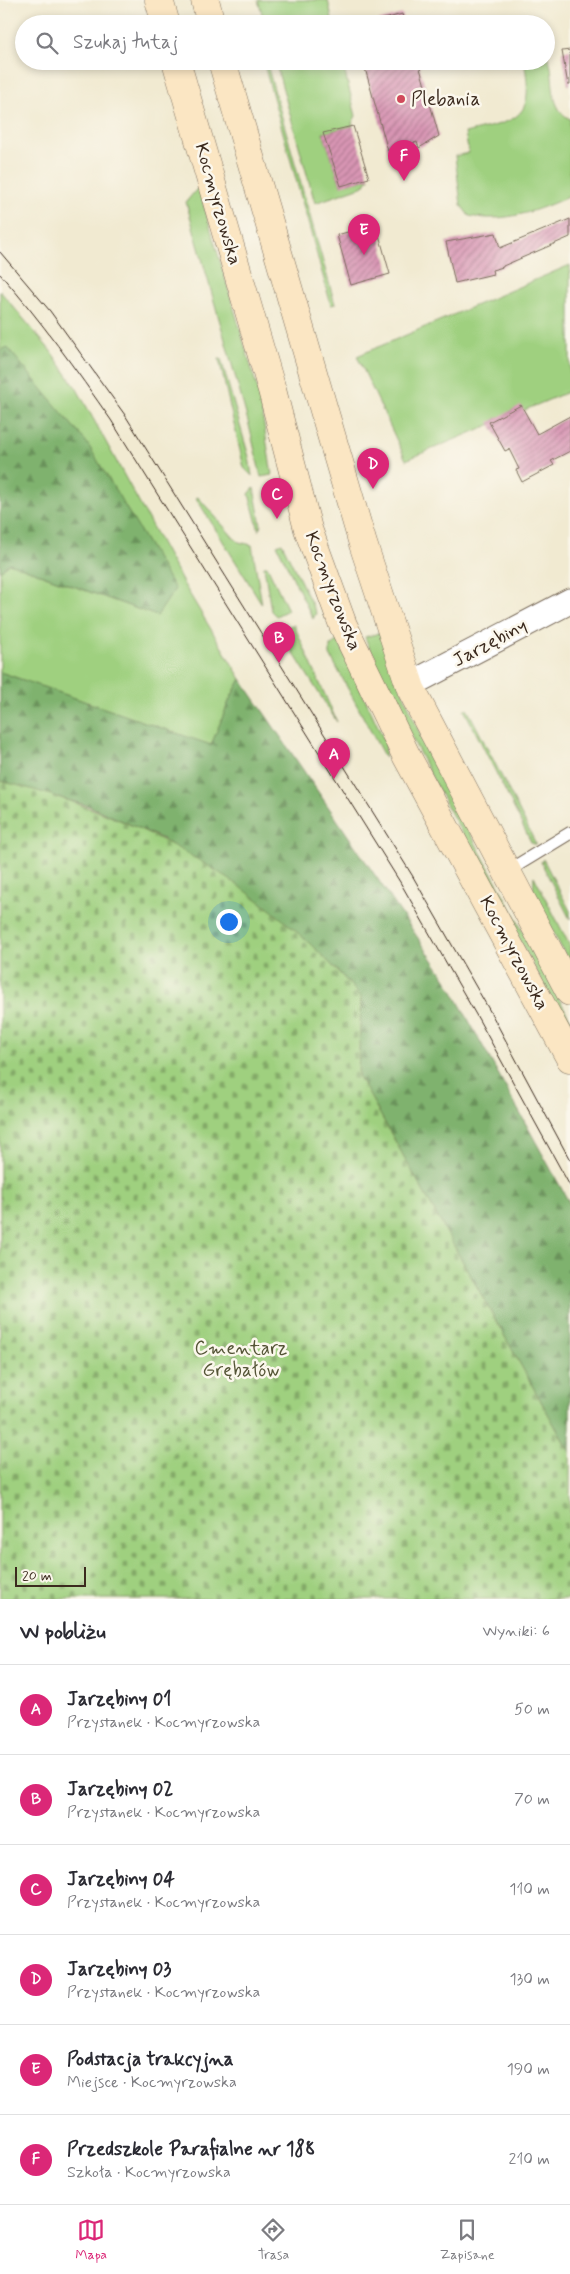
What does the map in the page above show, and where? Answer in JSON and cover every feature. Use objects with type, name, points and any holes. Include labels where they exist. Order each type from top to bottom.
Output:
[{"type":"main road","points":[[159,0],[163,15]]},
{"type":"main road","points":[[205,0],[209,15]]},
{"type":"main road","name":"Kocmyrzowska","points":[[179,70],[272,390],[308,529],[343,624],[406,755],[570,1058]]},
{"type":"main road","name":"Kocmyrzowska","points":[[225,70],[363,544],[410,685],[570,992]]},
{"type":"street","name":"Jarzębiny","points":[[410,685],[570,601]]},
{"type":"lane","points":[[506,872],[570,833]]},
{"type":"green space","points":[[258,0],[328,0],[331,15],[262,15]]},
{"type":"green space","points":[[266,70],[269,70],[335,304],[331,305]]},
{"type":"green space","points":[[278,70],[344,70],[356,116],[352,123],[353,126],[323,133],[341,185],[369,178],[364,186],[315,203]]},
{"type":"green space","points":[[525,70],[551,70],[557,106],[570,119],[570,196],[533,211],[509,217],[483,218],[469,216],[461,205],[455,156],[469,153],[465,133],[509,121],[518,115],[524,107],[527,96]]},
{"type":"green space","points":[[199,189],[259,394],[272,475],[261,477],[249,425],[186,202]]},
{"type":"green space","points":[[570,265],[570,391],[406,460],[357,356]]},
{"type":"green space","points":[[0,291],[50,350],[77,389],[183,583],[241,679],[230,699],[212,746],[0,672],[0,571],[9,563],[157,616],[7,348],[0,350]]},
{"type":"green space","points":[[7,347],[87,443],[175,589],[157,616],[9,563],[0,571],[0,350]]},
{"type":"green space","points":[[219,359],[221,359],[249,457],[252,476],[244,468]]},
{"type":"green space","points":[[254,488],[261,525],[259,531],[249,494]]},
{"type":"green space","points":[[198,497],[234,538],[239,542],[252,545],[262,604],[196,498]]},
{"type":"green space","points":[[282,543],[316,613],[313,619],[277,545]]},
{"type":"green space","points":[[264,566],[267,566],[288,610],[276,616],[271,611]]},
{"type":"green space","points":[[294,625],[337,722],[279,630]]},
{"type":"green space","points":[[379,633],[422,739],[448,792],[570,1019],[570,1034],[431,776],[379,672],[365,637]]},
{"type":"green space","points":[[338,640],[386,744],[385,758],[330,655],[330,646]]},
{"type":"green space","points":[[0,672],[211,745],[230,699],[241,679],[446,979],[570,1204],[570,1453],[358,1075],[361,997],[339,972],[289,925],[163,839],[89,806],[0,781]]},
{"type":"green space","points":[[467,709],[536,844],[532,844],[464,710]]},
{"type":"green space","name":"Cmentarz Grębałów","points":[[0,781],[53,796],[104,814],[152,835],[198,860],[242,888],[284,921],[323,957],[361,997],[358,1075],[570,1453],[570,1599],[0,1599]]},
{"type":"green space","points":[[543,859],[570,911],[570,919],[541,862]]},
{"type":"green space","points":[[534,876],[570,946],[570,964],[533,894]]},
{"type":"building","points":[[570,50],[570,85],[568,85],[562,51]]},
{"type":"building","name":"Plebania","points":[[366,70],[421,70],[439,136],[419,148],[417,142],[388,151]]},
{"type":"building","points":[[353,126],[369,178],[341,186],[323,133]]},
{"type":"building","points":[[570,219],[570,237],[503,267],[492,270],[493,274],[455,283],[446,242],[496,233],[500,248]]},
{"type":"building","points":[[376,224],[390,274],[351,285],[337,235]]},
{"type":"building","points":[[521,405],[537,434],[570,416],[570,451],[551,461],[554,465],[522,482],[516,470],[519,469],[509,449],[505,451],[489,422]]},
{"type":"tram line","points":[[0,252],[50,311],[125,415],[412,875],[491,1013],[570,1160]]},
{"type":"tram line","points":[[0,274],[44,327],[111,420],[400,882],[479,1020],[570,1186]]},
{"type":"place","name":"Plebania","points":[[401,99]]},
{"type":"place","name":"Przedszkole Parafialne nr 188","points":[[404,181]]},
{"type":"place","name":"Podstacja trakcyjna","points":[[364,255]]},
{"type":"place","name":"Jarzębiny 03","points":[[373,489]]},
{"type":"place","name":"Jarzębiny 04","points":[[277,519]]},
{"type":"place","name":"Jarzębiny 02","points":[[279,663]]},
{"type":"place","name":"Jarzębiny 01","points":[[334,779]]}]
